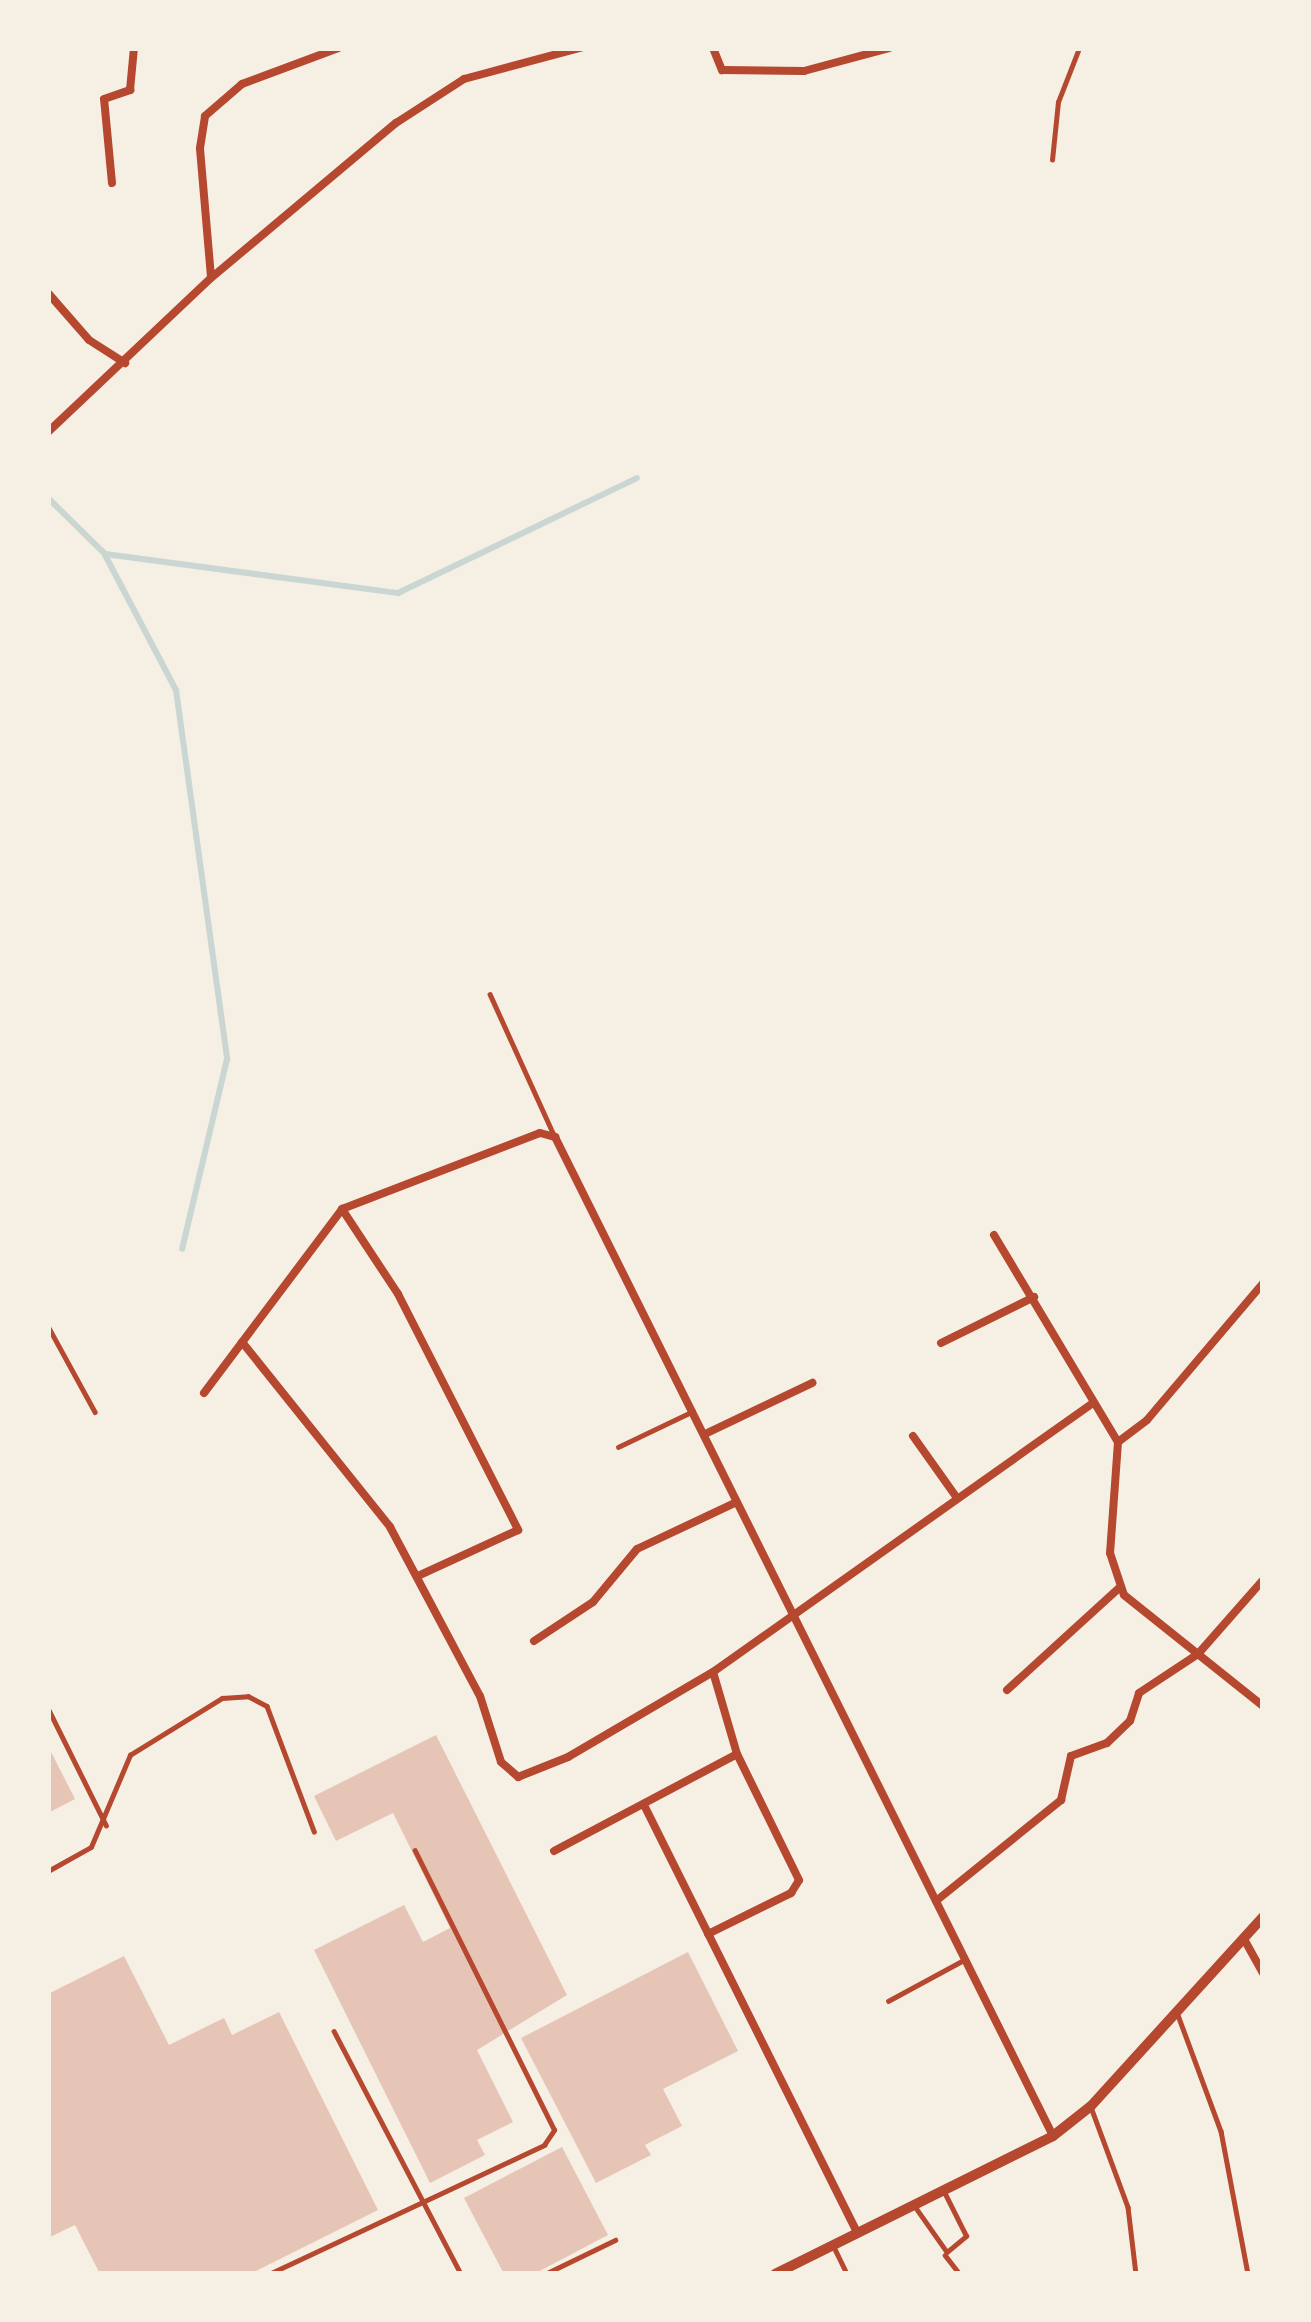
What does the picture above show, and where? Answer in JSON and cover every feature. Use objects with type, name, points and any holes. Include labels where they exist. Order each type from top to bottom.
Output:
[{"type":"main road","points":[[775,2274],[1053,2136],[1091,2106],[1263,1917]]},
{"type":"street","points":[[112,183],[104,99],[130,90],[134,48]]},
{"type":"street","points":[[211,278],[200,148],[205,116],[242,84],[339,48]]},
{"type":"street","points":[[48,432],[211,278],[396,123],[464,80],[580,48]]},
{"type":"street","points":[[713,48],[722,70],[804,71],[889,48]]},
{"type":"street","points":[[48,293],[89,340],[125,363]]},
{"type":"street","points":[[204,1393],[342,1209],[540,1133],[555,1137],[1053,2136]]},
{"type":"street","points":[[342,1209],[398,1294],[518,1530],[418,1576]]},
{"type":"street","points":[[994,1235],[1118,1442],[1110,1553],[1120,1587],[1263,1706]]},
{"type":"street","points":[[1118,1442],[1147,1420],[1263,1283]]},
{"type":"street","points":[[941,1343],[1034,1297]]},
{"type":"street","points":[[242,1342],[390,1527],[480,1696],[507,1774],[568,1757],[712,1672],[1093,1403]]},
{"type":"street","points":[[704,1435],[812,1383]]},
{"type":"street","points":[[913,1436],[958,1498]]},
{"type":"street","points":[[534,1641],[592,1602],[637,1549],[737,1501]]},
{"type":"street","points":[[936,1901],[1061,1801],[1071,1756],[1107,1743],[1130,1720],[1139,1693],[1198,1654],[1263,1580]]},
{"type":"street","points":[[1007,1690],[1120,1587]]},
{"type":"street","points":[[708,1934],[798,1886],[737,1754],[712,1672]]},
{"type":"street","points":[[554,1850],[737,1754]]},
{"type":"street","points":[[644,1805],[857,2232]]},
{"type":"street","points":[[1244,1939],[1263,1973]]},
{"type":"lane","points":[[1052,160],[1058,102],[1078,48]]},
{"type":"lane","points":[[490,994],[555,1137]]},
{"type":"lane","points":[[48,1326],[95,1412]]},
{"type":"lane","points":[[618,1447],[693,1411]]},
{"type":"lane","points":[[48,1871],[92,1846],[106,1825],[111,1786],[130,1755],[222,1698],[248,1696],[267,1706],[314,1831]]},
{"type":"lane","points":[[48,1708],[106,1825]]},
{"type":"lane","points":[[268,2274],[421,2198],[544,2145],[554,2130],[415,1851]]},
{"type":"lane","points":[[888,2001],[965,1960]]},
{"type":"lane","points":[[1178,2015],[1221,2132],[1248,2274]]},
{"type":"lane","points":[[334,2031],[461,2274]]},
{"type":"lane","points":[[1091,2106],[1128,2207],[1136,2274]]},
{"type":"lane","points":[[943,2190],[966,2240],[943,2252]]},
{"type":"lane","points":[[914,2204],[960,2274]]},
{"type":"lane","points":[[545,2274],[616,2240]]},
{"type":"lane","points":[[832,2245],[848,2274]]},
{"type":"building","points":[[436,1735],[567,1995],[477,2050],[513,2122],[477,2140],[485,2155],[430,2183],[314,1950],[404,1905],[423,1942],[450,1928],[393,1813],[336,1841],[314,1796]]},
{"type":"building","points":[[48,1746],[75,1799],[48,1813]]},
{"type":"building","points":[[688,1952],[738,2051],[663,2089],[682,2126],[645,2145],[651,2155],[596,2183],[521,2038]]},
{"type":"building","points":[[124,1956],[169,2045],[224,2018],[232,2035],[279,2012],[378,2210],[250,2274],[100,2274],[75,2225],[48,2238],[48,1994]]},
{"type":"building","points":[[562,2147],[608,2235],[534,2274],[504,2274],[464,2198]]},
{"type":"waterway","points":[[105,554],[398,593],[637,478]]},
{"type":"waterway","points":[[48,498],[104,553],[176,690],[227,1059],[182,1249]]}]
